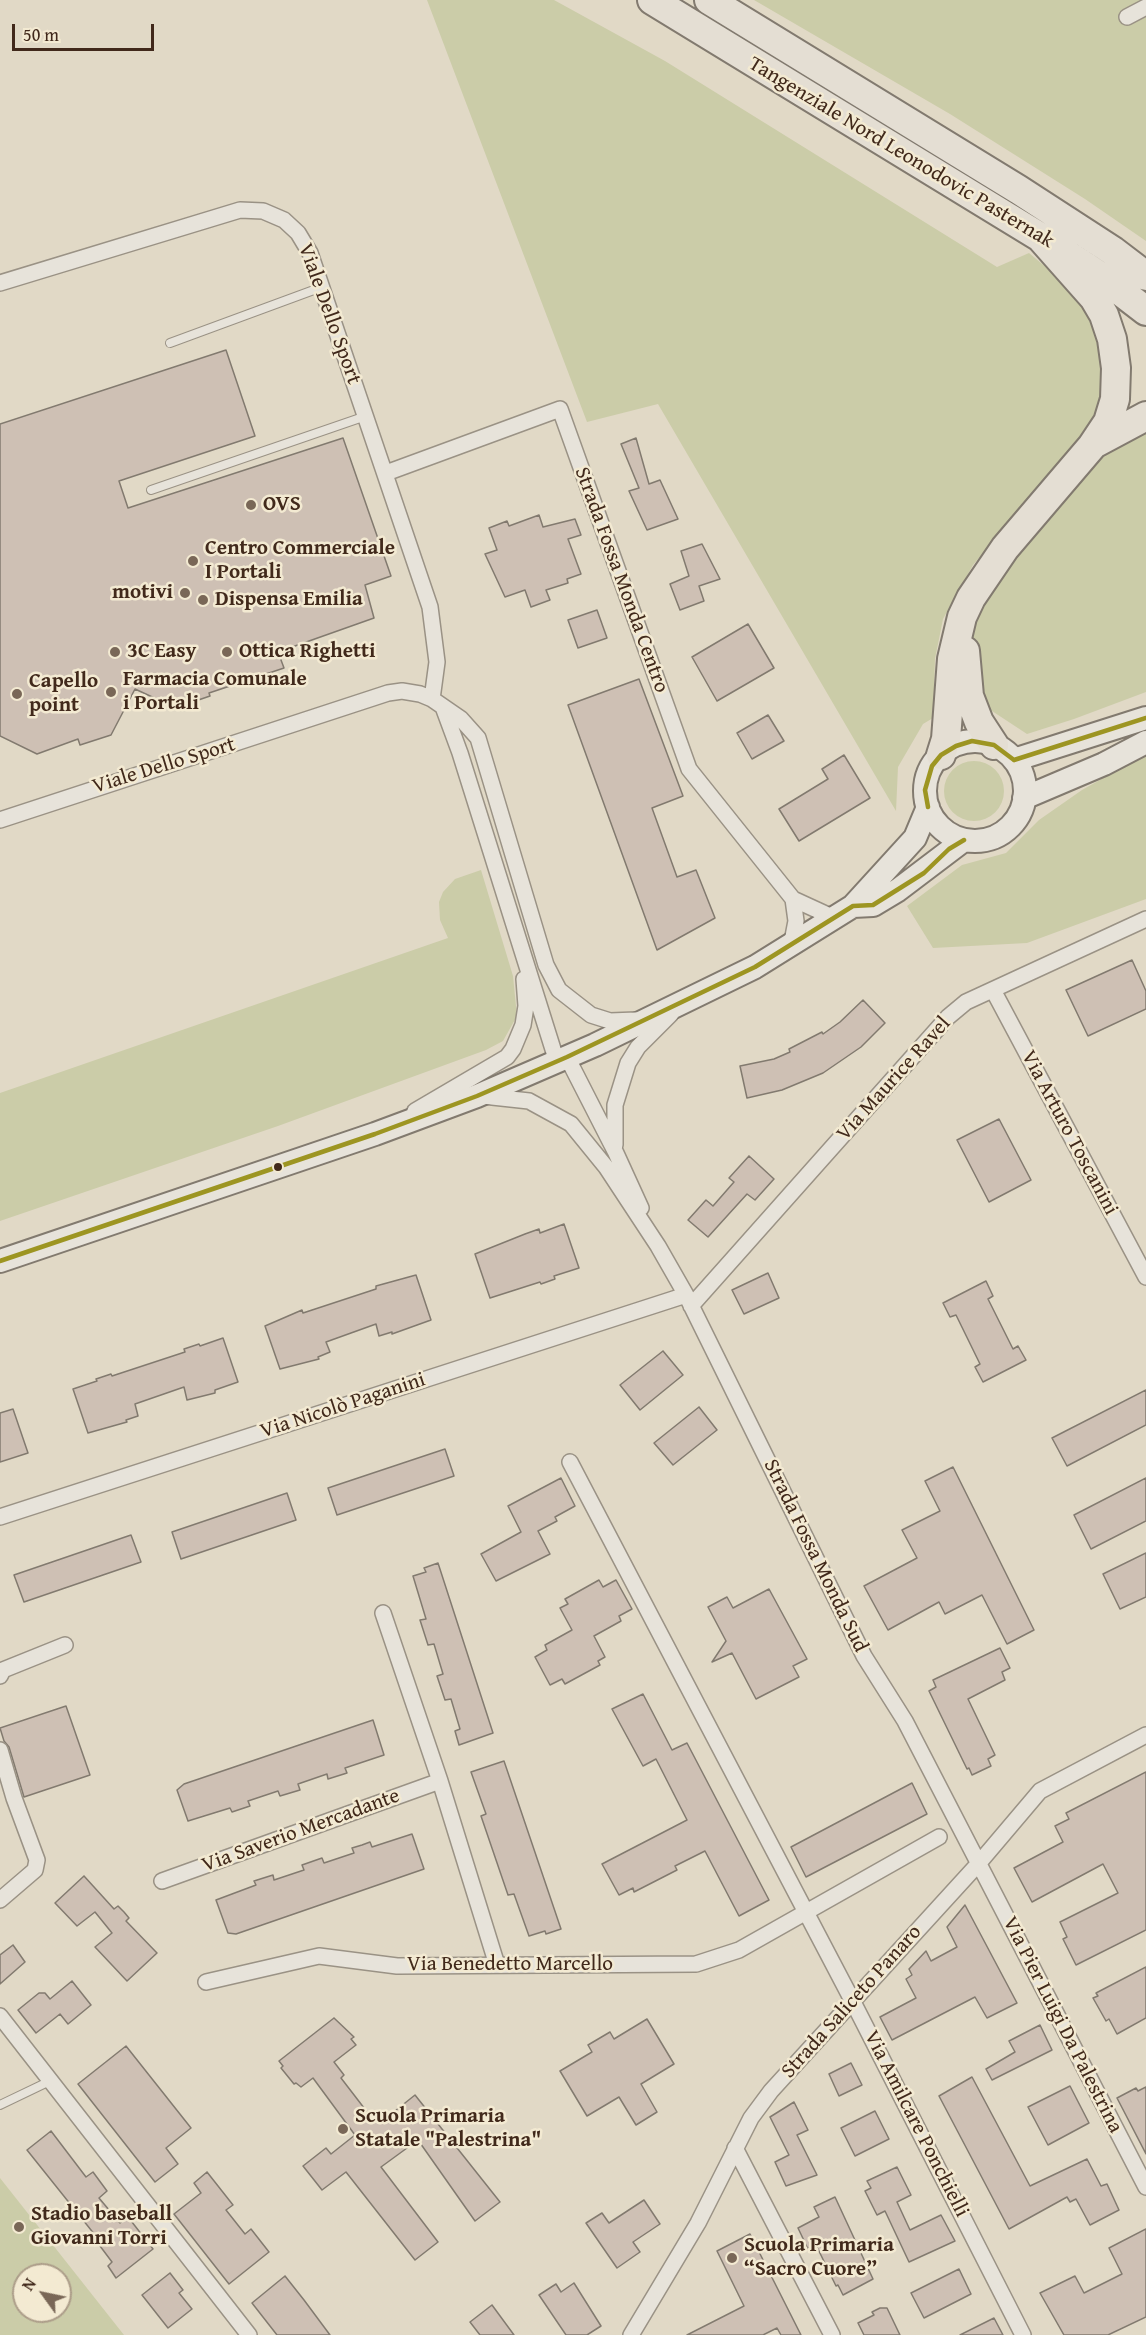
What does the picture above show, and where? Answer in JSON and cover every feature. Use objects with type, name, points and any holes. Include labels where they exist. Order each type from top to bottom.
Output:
[{"type":"highway","name":"Tangenziale Nord Leonodovic Pasternak","points":[[652,0],[1040,237],[1103,278],[1146,311]]},
{"type":"highway","name":"Tangenziale Nord Leonodovic Pasternak","points":[[709,0],[1019,190],[1113,251],[1146,276]]},
{"type":"highway","points":[[941,755],[946,739],[952,659],[963,617],[971,598],[1005,548],[1092,446],[1108,422],[1115,399],[1116,368],[1112,339],[1094,298],[1040,237]]},
{"type":"highway","points":[[1092,446],[1146,416]]},
{"type":"highway","points":[[963,617],[969,696],[979,722],[1004,752]]},
{"type":"main road","points":[[1004,752],[1024,782],[1024,798],[1020,812],[1004,832],[982,841],[964,840],[941,828],[928,807],[925,790],[927,778],[941,755],[956,746],[972,741],[1004,752],[1146,718]]},
{"type":"main road","points":[[1024,798],[1104,764],[1146,742]]},
{"type":"main road","points":[[0,1261],[375,1134],[477,1096],[562,1060],[653,1017],[791,947],[844,912],[915,838],[928,807]]},
{"type":"main road","points":[[844,912],[873,905],[898,890],[964,840]]},
{"type":"street","points":[[1126,16],[1146,7]]},
{"type":"street","name":"Viale Dello Sport","points":[[0,283],[240,210],[263,211],[284,220],[298,233],[310,253],[430,607],[436,662],[437,703],[460,753],[522,952],[562,1060]]},
{"type":"street","name":"Strada Fossa Monda Centro","points":[[386,473],[560,409],[689,769],[793,899],[830,916],[844,912]]},
{"type":"street","name":"Viale Dello Sport","points":[[0,820],[388,693],[412,692],[437,703],[461,719],[478,738],[546,965],[559,990],[584,1011],[600,1018],[627,1022],[653,1017]]},
{"type":"street","points":[[791,947],[796,921],[793,899]]},
{"type":"street","name":"Via Maurice Ravel","points":[[689,1301],[948,1017],[966,1002],[1146,920]]},
{"type":"street","name":"Viale Dello Sport","points":[[375,1134],[487,1071],[513,1049],[523,1025],[526,1006],[522,952]]},
{"type":"street","name":"Via Arturo Toscanini","points":[[993,990],[1146,1277]]},
{"type":"street","points":[[615,1151],[615,1105],[628,1063],[650,1034],[693,997]]},
{"type":"street","name":"Strada Fossa Monda Sud","points":[[562,1060],[615,1151],[658,1246]]},
{"type":"street","name":"Strada Fossa Monda Sud","points":[[477,1096],[529,1101],[571,1124],[606,1167],[658,1246],[689,1301],[864,1656],[905,1720],[979,1863]]},
{"type":"street","name":"Via Nicolò Paganini","points":[[0,1517],[689,1301]]},
{"type":"street","points":[[570,1462],[807,1914]]},
{"type":"street","points":[[383,1613],[440,1781],[497,1965]]},
{"type":"street","points":[[0,1676],[3,1670],[65,1645]]},
{"type":"street","name":"Strada Saliceto Panaro","points":[[631,2335],[698,2223],[751,2118],[771,2091],[979,1863],[1040,1791],[1146,1736]]},
{"type":"street","points":[[0,1750],[14,1798],[37,1860],[35,1870],[0,1900]]},
{"type":"street","name":"Via Saverio Mercadante","points":[[162,1881],[440,1781]]},
{"type":"street","name":"Via Benedetto Marcello","points":[[206,1982],[319,1956],[397,1966],[696,1965],[739,1950],[807,1914],[939,1837]]},
{"type":"street","name":"Via Pier Luigi Da Palestrina","points":[[979,1863],[1146,2187]]},
{"type":"street","name":"Via Amilcare Ponchielli","points":[[807,1914],[1023,2335]]},
{"type":"street","points":[[0,2016],[249,2335]]},
{"type":"street","points":[[735,2148],[832,2335]]},
{"type":"lane","points":[[170,343],[322,287]]},
{"type":"lane","points":[[151,490],[366,416]]},
{"type":"lane","points":[[0,2105],[50,2081]]},
{"type":"green space","points":[[427,0],[554,0],[665,61],[997,267],[1029,253],[1083,298],[1098,324],[1107,370],[1099,406],[1084,432],[973,565],[943,619],[935,659],[933,718],[923,724],[898,767],[896,811],[658,404],[587,422]]},
{"type":"green space","points":[[754,0],[1146,0],[1146,241],[1085,199],[950,114]]},
{"type":"green space","points":[[1146,425],[1146,692],[1027,734],[992,711],[982,712],[972,640],[975,616],[983,594],[1094,458]]},
{"type":"green space","points":[[1146,754],[1146,899],[1027,943],[933,948],[907,906],[962,865],[1006,853],[1039,820],[1082,790]]},
{"type":"green space","points":[[974,761],[991,766],[999,774],[1004,791],[999,808],[991,816],[974,821],[957,816],[949,808],[944,791],[949,774],[957,766]]},
{"type":"green space","points":[[481,870],[513,976],[517,1016],[503,1041],[486,1050],[278,1126],[0,1221],[0,1093],[448,938],[440,920],[439,902],[443,892],[455,879]]},
{"type":"green space","name":"Stadio baseball Giovanni Torri","points":[[0,2178],[67,2263],[12,2263],[12,2323],[72,2323],[72,2269],[124,2335],[0,2335]]},
{"type":"building","name":"Centro Commerciale I Portali","points":[[226,350],[255,436],[119,481],[128,508],[343,438],[391,576],[365,585],[374,618],[278,652],[284,668],[209,693],[210,696],[176,708],[135,689],[111,735],[80,745],[78,739],[37,754],[0,736],[0,424]]},
{"type":"building","points":[[636,438],[649,484],[660,480],[678,519],[647,530],[629,491],[639,488],[621,444]]},
{"type":"building","points":[[539,515],[543,527],[575,519],[581,535],[568,539],[581,574],[567,579],[568,583],[546,590],[550,600],[531,607],[525,590],[505,597],[485,554],[497,550],[489,528],[507,521],[509,526]]},
{"type":"building","points":[[702,544],[720,579],[699,586],[704,601],[680,610],[670,584],[689,576],[681,551]]},
{"type":"building","points":[[597,610],[607,638],[578,648],[568,620]]},
{"type":"building","points":[[748,624],[774,668],[717,701],[692,657]]},
{"type":"building","points":[[639,679],[683,796],[652,808],[677,877],[696,870],[715,918],[657,950],[568,705]]},
{"type":"building","points":[[768,715],[784,741],[752,759],[737,733]]},
{"type":"building","points":[[844,755],[870,798],[799,841],[779,809],[828,779],[822,769]]},
{"type":"building","points":[[1132,960],[1146,991],[1146,1009],[1088,1036],[1066,990]]},
{"type":"building","points":[[863,1000],[885,1023],[861,1047],[823,1073],[782,1090],[747,1098],[740,1066],[774,1059],[790,1052],[789,1049],[822,1032],[823,1034],[840,1022]]},
{"type":"building","points":[[999,1119],[1031,1180],[989,1202],[957,1140]]},
{"type":"building","points":[[749,1156],[774,1179],[755,1200],[747,1194],[708,1237],[688,1220],[706,1200],[713,1206],[734,1182],[729,1178]]},
{"type":"building","points":[[564,1224],[579,1268],[554,1276],[555,1279],[541,1284],[540,1282],[490,1298],[475,1254],[539,1229],[540,1233]]},
{"type":"building","points":[[768,1273],[779,1298],[744,1314],[732,1290]]},
{"type":"building","points":[[416,1275],[431,1320],[392,1334],[392,1332],[379,1336],[376,1324],[326,1342],[330,1352],[318,1357],[319,1359],[280,1369],[265,1326],[302,1310],[303,1313],[376,1289],[376,1286]]},
{"type":"building","points":[[986,1281],[993,1296],[988,1299],[1013,1349],[1018,1346],[1026,1360],[983,1382],[975,1367],[980,1364],[956,1315],[950,1317],[943,1303]]},
{"type":"building","points":[[223,1338],[238,1382],[215,1390],[215,1393],[187,1400],[184,1387],[135,1404],[138,1416],[126,1420],[127,1422],[88,1433],[73,1389],[111,1374],[112,1376],[185,1352],[184,1349]]},
{"type":"building","points":[[663,1351],[683,1375],[640,1410],[620,1385]]},
{"type":"building","points":[[1146,1390],[1146,1425],[1067,1466],[1052,1438]]},
{"type":"building","points":[[699,1407],[717,1430],[673,1465],[654,1443]]},
{"type":"building","points":[[13,1409],[28,1453],[0,1462],[0,1413]]},
{"type":"building","points":[[445,1449],[454,1476],[337,1515],[328,1488]]},
{"type":"building","points":[[953,1467],[1034,1630],[1007,1644],[982,1595],[945,1614],[939,1602],[888,1630],[864,1586],[917,1558],[902,1530],[940,1511],[925,1481]]},
{"type":"building","points":[[561,1478],[575,1506],[555,1517],[557,1521],[538,1531],[550,1554],[496,1581],[481,1554],[521,1532],[508,1506]]},
{"type":"building","points":[[1146,1478],[1146,1521],[1091,1549],[1074,1515]]},
{"type":"building","points":[[287,1493],[296,1520],[181,1559],[172,1532]]},
{"type":"building","points":[[131,1535],[141,1562],[24,1602],[14,1575]]},
{"type":"building","points":[[1146,1553],[1146,1597],[1120,1609],[1103,1574]]},
{"type":"building","points":[[438,1563],[493,1733],[459,1745],[455,1731],[460,1729],[451,1699],[445,1700],[437,1676],[443,1674],[434,1644],[428,1645],[420,1620],[426,1619],[413,1576],[426,1572],[424,1568]]},
{"type":"building","points":[[599,1580],[603,1587],[616,1580],[632,1609],[619,1616],[621,1621],[594,1636],[605,1657],[598,1661],[600,1665],[565,1684],[562,1679],[550,1685],[535,1657],[547,1650],[545,1645],[572,1630],[560,1608],[568,1604],[565,1599]]},
{"type":"building","points":[[769,1589],[807,1659],[793,1666],[799,1677],[756,1699],[732,1653],[712,1662],[726,1641],[708,1607],[727,1597],[733,1608]]},
{"type":"building","points":[[1000,1648],[1010,1668],[1002,1672],[1005,1680],[968,1699],[995,1755],[988,1759],[991,1766],[972,1775],[929,1691],[936,1687],[933,1680]]},
{"type":"building","points":[[643,1694],[672,1750],[687,1743],[769,1900],[739,1916],[705,1851],[675,1866],[677,1870],[634,1892],[633,1888],[619,1895],[602,1864],[687,1820],[656,1759],[643,1766],[612,1709]]},
{"type":"building","points":[[66,1706],[90,1775],[24,1797],[9,1747],[4,1741],[0,1728]]},
{"type":"building","points":[[373,1720],[384,1755],[345,1768],[347,1773],[328,1779],[327,1774],[298,1784],[300,1790],[280,1796],[278,1791],[248,1801],[250,1806],[232,1812],[230,1808],[188,1821],[177,1790],[184,1784]]},
{"type":"building","points":[[504,1761],[561,1929],[546,1934],[545,1931],[529,1936],[514,1894],[508,1895],[481,1816],[486,1814],[471,1772]]},
{"type":"building","points":[[1146,1772],[1146,1930],[1076,1965],[1063,1939],[1067,1937],[1060,1922],[1118,1893],[1103,1864],[1032,1902],[1014,1868],[1063,1842],[1055,1826],[1069,1819],[1066,1813]]},
{"type":"building","points":[[912,1783],[927,1814],[806,1877],[791,1847]]},
{"type":"building","points":[[412,1834],[424,1869],[236,1934],[228,1933],[216,1900],[256,1885],[254,1881],[273,1875],[274,1880],[304,1870],[302,1865],[322,1858],[324,1863],[354,1853],[352,1848],[370,1842],[372,1847]]},
{"type":"building","points":[[84,1876],[114,1909],[118,1906],[124,1912],[129,1918],[126,1921],[157,1953],[127,1981],[95,1947],[112,1933],[95,1912],[77,1926],[55,1903]]},
{"type":"building","points":[[965,1905],[1017,2003],[987,2018],[975,1997],[892,2040],[880,2017],[916,1998],[906,1979],[912,1975],[909,1969],[926,1951],[931,1961],[957,1947],[947,1927]]},
{"type":"building","points":[[13,1945],[25,1962],[0,1984],[0,1955]]},
{"type":"building","points":[[1146,1967],[1146,2018],[1117,2034],[1109,2019],[1106,2021],[1093,1998],[1098,1996],[1096,1993]]},
{"type":"building","points":[[72,1981],[91,2005],[68,2024],[60,2014],[36,2033],[18,2010],[39,1993],[45,1993],[50,1999]]},
{"type":"building","points":[[334,2018],[354,2037],[351,2039],[356,2045],[334,2062],[344,2075],[341,2078],[371,2117],[374,2115],[380,2123],[415,2095],[500,2202],[475,2221],[418,2140],[381,2167],[438,2242],[415,2260],[346,2172],[322,2190],[303,2166],[326,2148],[331,2154],[355,2135],[313,2078],[301,2087],[294,2084],[281,2068],[283,2066],[279,2061]]},
{"type":"building","points":[[647,2019],[674,2064],[641,2084],[657,2112],[636,2125],[619,2097],[587,2116],[560,2071],[592,2052],[588,2045],[610,2032],[614,2039]]},
{"type":"building","points":[[1040,2025],[1052,2050],[992,2080],[986,2069],[1015,2052],[1009,2041]]},
{"type":"building","points":[[126,2046],[191,2128],[166,2148],[178,2164],[155,2182],[78,2084]]},
{"type":"building","points":[[851,2063],[862,2085],[839,2096],[829,2074]]},
{"type":"building","points":[[972,2077],[1030,2186],[1087,2159],[1101,2186],[1107,2184],[1119,2210],[1090,2225],[1076,2199],[1070,2202],[1067,2197],[1009,2229],[939,2096]]},
{"type":"building","points":[[1070,2086],[1089,2123],[1048,2145],[1028,2107]]},
{"type":"building","points":[[1146,2087],[1146,2154],[1117,2098],[1136,2088],[1138,2091]]},
{"type":"building","points":[[794,2102],[808,2130],[797,2135],[817,2175],[786,2186],[775,2162],[789,2155],[770,2117]]},
{"type":"building","points":[[875,2111],[889,2139],[855,2156],[841,2128]]},
{"type":"building","points":[[51,2131],[86,2177],[93,2172],[107,2191],[99,2198],[120,2223],[128,2217],[153,2249],[116,2278],[108,2266],[112,2262],[97,2242],[99,2240],[27,2150]]},
{"type":"building","points":[[897,2167],[911,2195],[897,2202],[910,2230],[941,2215],[955,2241],[909,2262],[885,2211],[877,2215],[865,2191],[871,2188],[867,2181]]},
{"type":"building","points":[[207,2172],[233,2205],[226,2210],[245,2234],[251,2229],[269,2252],[229,2284],[174,2214],[201,2193],[194,2183]]},
{"type":"building","points":[[835,2197],[873,2279],[843,2295],[838,2285],[836,2286],[816,2245],[808,2249],[798,2228],[819,2217],[814,2207]]},
{"type":"building","points":[[644,2200],[660,2224],[633,2242],[640,2252],[617,2268],[586,2223],[602,2213],[609,2223]]},
{"type":"building","points":[[1146,2229],[1146,2317],[1108,2335],[1064,2335],[1040,2293],[1075,2276],[1084,2293],[1122,2274],[1109,2248]]},
{"type":"building","points":[[750,2234],[801,2335],[781,2335],[777,2328],[763,2335],[687,2335],[744,2306],[717,2251]]},
{"type":"building","points":[[959,2269],[971,2294],[924,2318],[911,2293]]},
{"type":"building","points":[[170,2273],[183,2290],[179,2293],[192,2309],[168,2328],[142,2295]]},
{"type":"building","points":[[285,2276],[330,2335],[277,2335],[252,2303]]},
{"type":"building","points":[[574,2283],[601,2326],[587,2335],[566,2335],[539,2295],[556,2284],[561,2292]]},
{"type":"building","points":[[492,2305],[514,2335],[480,2335],[470,2322]]},
{"type":"building","points":[[880,2308],[887,2308],[900,2335],[864,2335],[858,2323],[874,2315],[872,2312]]},
{"type":"building","points":[[994,2318],[1003,2335],[960,2335]]},
{"type":"transit line","points":[[1014,760],[1146,718]]},
{"type":"transit line","points":[[928,807],[925,790],[932,766],[941,755],[956,746],[972,741],[994,745],[1014,760]]},
{"type":"transit line","points":[[0,1261],[375,1134],[477,1096],[567,1057],[755,967],[853,906],[873,905],[924,873],[949,849],[964,840]]},
{"type":"place","name":"OVS","points":[[251,505]]},
{"type":"place","name":"Centro Commerciale I Portali","points":[[193,561]]},
{"type":"place","name":"motivi","points":[[185,593]]},
{"type":"place","name":"Dispensa Emilia","points":[[203,600]]},
{"type":"place","name":"3C Easy","points":[[115,652]]},
{"type":"place","name":"Ottica Righetti","points":[[227,652]]},
{"type":"place","name":"Farmacia Comunale i Portali","points":[[111,692]]},
{"type":"place","name":"Capello point","points":[[17,694]]},
{"type":"place","name":"Scuola Primaria Statale \"Palestrina\"","points":[[343,2129]]},
{"type":"place","name":"Stadio baseball Giovanni Torri","points":[[19,2227]]},
{"type":"place","name":"Scuola Primaria “Sacro Cuore”","points":[[732,2258]]}]
